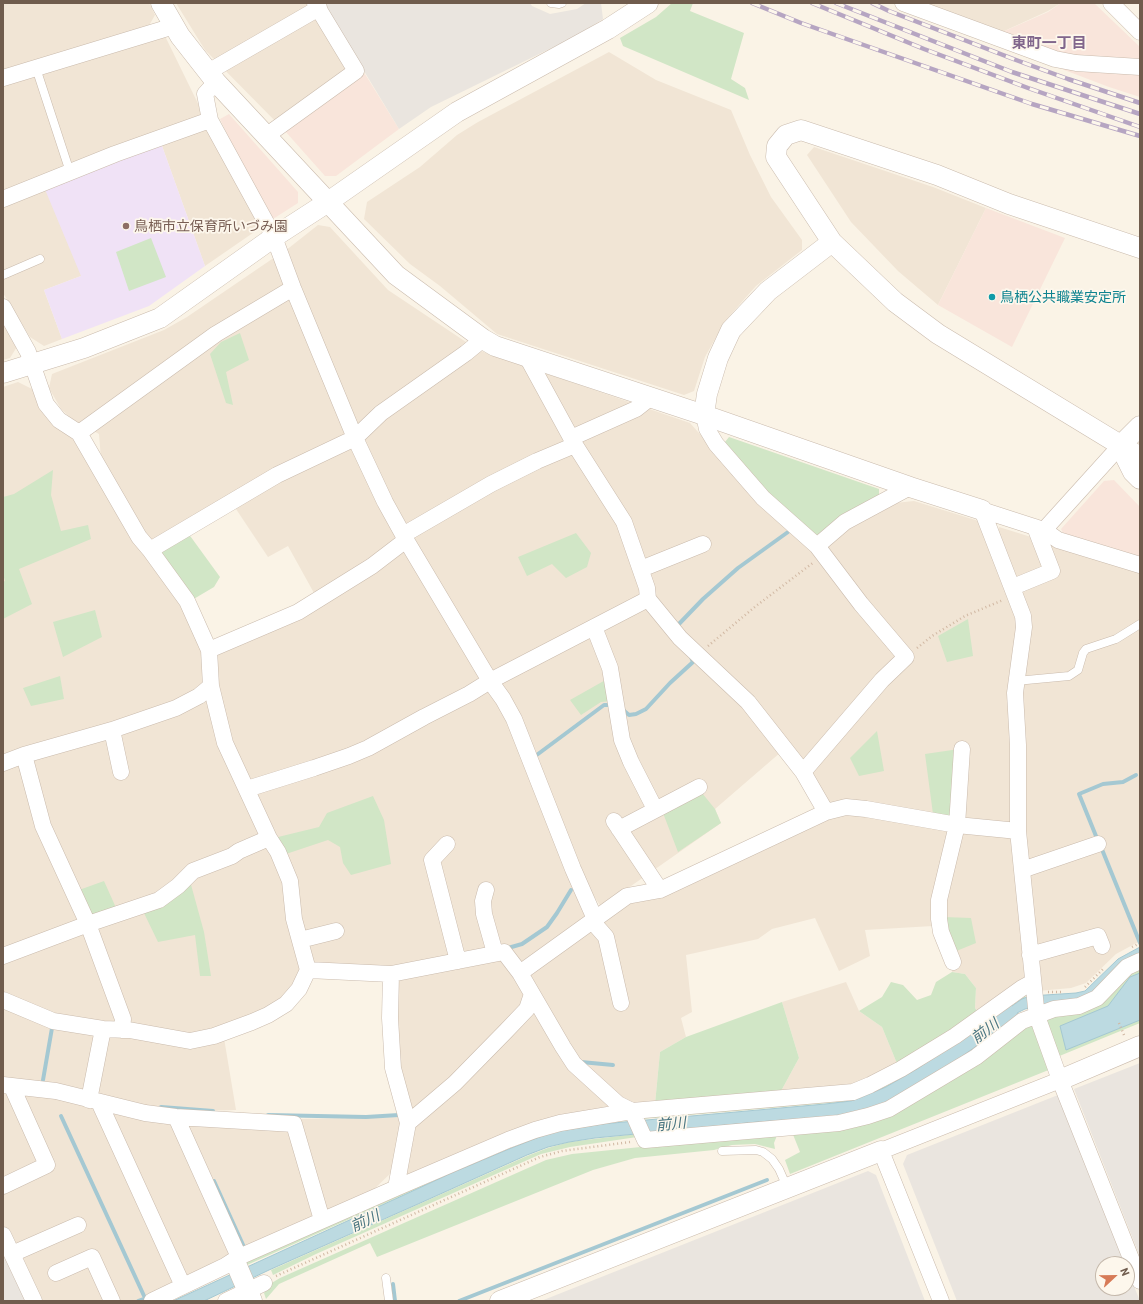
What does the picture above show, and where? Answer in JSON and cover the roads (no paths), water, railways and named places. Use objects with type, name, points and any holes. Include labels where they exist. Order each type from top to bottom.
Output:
[{"type":"street","points":[[161,3],[180,36],[212,77],[396,275],[482,339],[495,346],[704,415],[910,487],[1040,528],[1058,540],[1140,565]]},
{"type":"street","points":[[903,3],[1055,59],[1076,63],[1140,67]]},
{"type":"street","points":[[1111,3],[1140,32]]},
{"type":"street","points":[[266,136],[356,72],[317,6],[212,77],[205,94],[210,120],[274,237],[293,288],[355,438],[385,502],[404,537],[514,719],[594,920],[606,937],[621,1003]]},
{"type":"street","points":[[3,373],[84,348],[160,318],[274,237],[328,202],[457,112],[638,8]]},
{"type":"street","points":[[3,78],[174,26]]},
{"type":"street","points":[[3,199],[115,154],[210,120]]},
{"type":"street","points":[[1140,248],[1009,204],[937,175],[801,130],[786,135],[777,146],[776,157],[832,242],[895,302],[938,334],[1140,458]]},
{"type":"street","points":[[803,772],[882,680],[906,657],[861,604],[820,550],[763,498],[716,444],[707,429],[704,415],[707,394],[718,358],[731,330],[768,291],[832,242]]},
{"type":"street","points":[[79,433],[216,334],[293,288]]},
{"type":"street","points":[[3,307],[33,364],[36,379],[46,404],[58,420],[79,433],[139,538],[150,550],[187,601],[209,650],[211,686],[225,743],[269,838],[278,852],[290,881],[294,919],[308,970],[298,989],[286,1004],[268,1015],[214,1036],[190,1040],[53,1021],[3,1000]]},
{"type":"street","points":[[150,550],[277,475],[355,438],[381,413],[466,353],[482,339]]},
{"type":"street","points":[[527,357],[573,441],[624,522],[647,588],[648,599],[680,638],[748,702],[803,772],[826,812]]},
{"type":"street","points":[[209,650],[298,612],[372,566],[404,537],[491,484],[636,409],[650,398]]},
{"type":"street","points":[[1040,528],[1140,426]]},
{"type":"street","points":[[1120,446],[1133,472],[1140,479]]},
{"type":"street","points":[[820,550],[845,522],[910,487]]},
{"type":"street","points":[[982,510],[1015,591],[1023,616],[1024,627],[1015,693],[1018,745],[1018,831],[1035,999],[1060,1080],[1140,1281]]},
{"type":"street","points":[[1015,591],[1052,571],[1040,528]]},
{"type":"street","points":[[641,569],[703,544]]},
{"type":"street","points":[[247,789],[349,756],[368,748],[469,694],[490,681],[648,599]]},
{"type":"street","points":[[594,627],[610,668],[622,740],[631,762],[655,809]]},
{"type":"street","points":[[3,763],[24,755],[112,730],[176,708],[199,696],[211,686]]},
{"type":"street","points":[[112,730],[121,772]]},
{"type":"street","points":[[953,962],[941,932],[939,900],[957,825],[962,749]]},
{"type":"street","points":[[24,755],[43,826],[88,924],[123,1019],[122,1030]]},
{"type":"street","points":[[660,890],[616,824],[655,809],[699,787]]},
{"type":"street","points":[[520,973],[627,896],[660,890],[826,812],[846,807],[866,809],[957,825],[1018,831]]},
{"type":"street","points":[[3,956],[88,924],[159,900],[178,886],[193,871],[232,856],[269,838]]},
{"type":"street","points":[[447,844],[432,860],[458,961]]},
{"type":"street","points":[[1022,870],[1098,844]]},
{"type":"street","points":[[486,890],[483,901],[484,914],[495,953]]},
{"type":"street","points":[[300,940],[336,931]]},
{"type":"street","points":[[1030,955],[1098,936],[1102,946]]},
{"type":"street","points":[[308,970],[391,974],[504,952],[520,973],[574,1064],[618,1104],[639,1126]]},
{"type":"street","points":[[639,1126],[853,1092],[870,1085],[901,1068],[955,1036],[1022,988],[1035,999],[1054,1009],[1079,1006],[1097,998],[1127,967],[1140,961]]},
{"type":"street","points":[[391,974],[390,1018],[393,1068],[408,1123],[396,1188]]},
{"type":"street","points":[[408,1123],[455,1083],[506,1031],[527,1009],[532,994]]},
{"type":"street","points":[[152,1301],[322,1220],[508,1140],[560,1123],[639,1126],[839,1123],[889,1109],[976,1056],[1022,1021],[1035,999]]},
{"type":"street","points":[[103,1029],[94,1101],[183,1286]]},
{"type":"street","points":[[500,1301],[1060,1080],[1132,1040]]},
{"type":"street","points":[[7,1086],[56,1091],[145,1113],[176,1117],[294,1124],[322,1220]]},
{"type":"street","points":[[3,1186],[47,1165],[7,1086]]},
{"type":"street","points":[[176,1117],[237,1261],[252,1290],[226,1301]]},
{"type":"street","points":[[881,1151],[941,1301]]},
{"type":"street","points":[[12,1254],[78,1225]]},
{"type":"street","points":[[3,1236],[34,1301]]},
{"type":"street","points":[[56,1273],[92,1257],[112,1301]]},
{"type":"lane","points":[[551,3],[562,3]]},
{"type":"lane","points":[[36,68],[70,172]]},
{"type":"lane","points":[[3,275],[40,260]]},
{"type":"lane","points":[[1016,681],[1069,676],[1078,670],[1083,653],[1086,649],[1116,639],[1140,624]]},
{"type":"lane","points":[[722,1151],[756,1150],[763,1152],[772,1159],[779,1168],[787,1188]]},
{"type":"lane","points":[[386,1278],[388,1301]]},
{"type":"water","name":"前川","points":[[1140,947],[1140,956],[1095,995],[1025,1009],[1017,1013],[1019,1016],[951,1064],[888,1103],[843,1116],[757,1122],[595,1138],[548,1147],[269,1270],[204,1301],[173,1301],[454,1172],[542,1136],[559,1131],[602,1124],[825,1104],[851,1101],[860,1098],[886,1087],[917,1069],[965,1036],[1010,1002],[1012,1006],[1022,999],[1030,996],[1085,991],[1118,959]]},
{"type":"water","points":[[1140,973],[1140,1020],[1066,1050],[1060,1026],[1108,1006],[1130,977]]},
{"type":"waterway","points":[[678,625],[703,599],[738,568],[788,532]]},
{"type":"waterway","points":[[622,709],[629,715],[636,714],[646,709],[670,683],[693,662],[691,657]]},
{"type":"waterway","points":[[534,757],[604,705],[612,705]]},
{"type":"waterway","points":[[1098,841],[1079,794],[1103,784],[1123,782],[1136,775]]},
{"type":"waterway","points":[[1101,847],[1140,943]]},
{"type":"waterway","points":[[508,948],[522,944],[547,927],[571,890]]},
{"type":"waterway","points":[[43,1080],[52,1028]]},
{"type":"waterway","points":[[581,1062],[613,1065]]},
{"type":"waterway","points":[[161,1107],[213,1111]]},
{"type":"waterway","points":[[268,1115],[366,1117],[399,1115]]},
{"type":"waterway","points":[[61,1116],[145,1298]]},
{"type":"waterway","points":[[459,1301],[767,1180]]},
{"type":"waterway","points":[[214,1181],[244,1247]]},
{"type":"waterway","points":[[393,1284],[395,1301]]},
{"type":"waterway","points":[[138,1301],[146,1298]]},
{"type":"railway","points":[[752,3],[801,23],[1032,104],[1140,136]]},
{"type":"railway","points":[[812,3],[924,49],[1028,88],[1140,127]]},
{"type":"railway","points":[[836,3],[1012,72],[1140,114]]},
{"type":"railway","points":[[872,3],[1016,60],[1140,103]]},
{"type":"place","name":"鳥栖市立保育所いづみ園","points":[[126,226]]},
{"type":"place","name":"鳥栖公共職業安定所","points":[[992,297]]},
{"type":"district","name":"東町一丁目","points":[[1049,43]]}]
